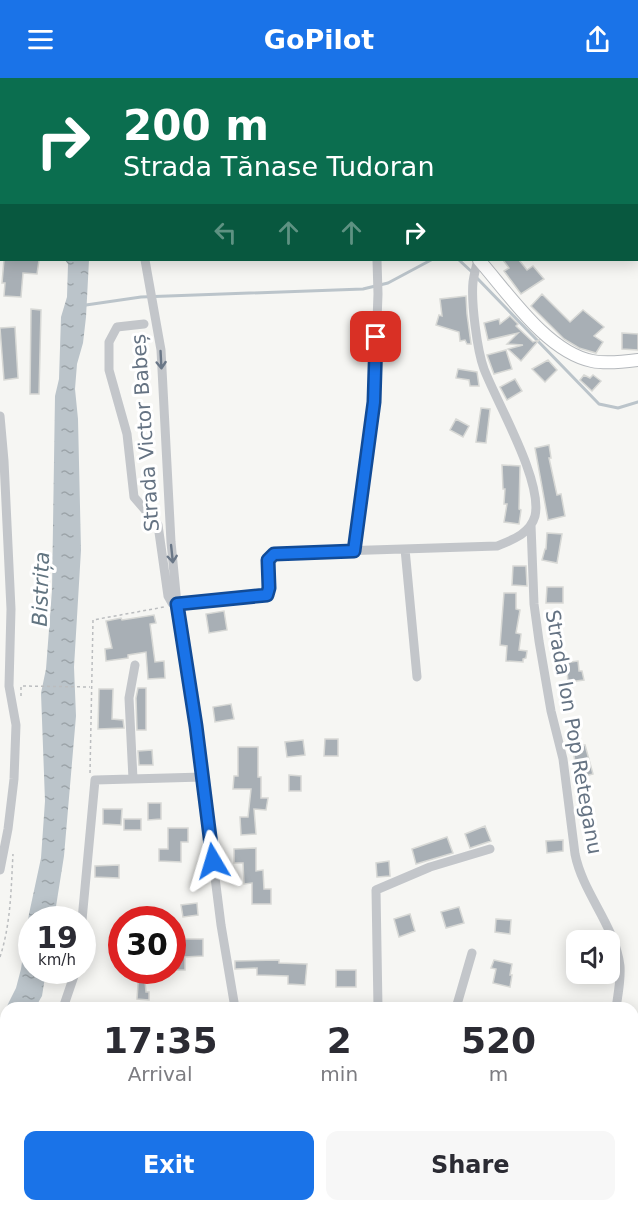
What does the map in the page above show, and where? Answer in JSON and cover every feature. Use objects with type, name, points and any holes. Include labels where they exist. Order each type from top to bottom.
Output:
[{"type":"main road","points":[[478,262],[525,314],[553,342],[570,354],[592,361],[638,360]]},
{"type":"street","name":"Strada Victor Babeș","points":[[145,261],[161,350],[171,542],[177,604]]},
{"type":"street","points":[[354,551],[374,402],[377,261]]},
{"type":"street","name":"Strada Ion Pop Reteganu","points":[[478,262],[473,283],[476,335],[483,367],[519,448],[533,486],[535,514],[531,525],[538,641],[563,759],[580,873],[609,930],[616,950],[620,982],[617,1002]]},
{"type":"street","points":[[144,324],[117,327],[109,342],[109,370],[127,434],[134,497],[158,525],[168,596],[172,603],[267,595],[268,560],[274,554],[497,546],[522,534],[531,525]]},
{"type":"street","points":[[0,416],[5,566],[11,609],[9,686],[16,725],[14,778],[4,830],[0,870]]},
{"type":"street","points":[[405,549],[417,676]]},
{"type":"street","points":[[177,604],[203,777],[221,925],[234,1002]]},
{"type":"street","points":[[133,779],[129,698],[135,664]]},
{"type":"street","points":[[0,695],[9,686]]},
{"type":"street","points":[[83,906],[95,780],[203,777]]},
{"type":"street","points":[[378,1002],[376,890],[430,867],[490,849]]},
{"type":"street","points":[[458,1002],[472,953]]},
{"type":"street","points":[[65,1002],[71,984]]},
{"type":"path","points":[[95,780],[89,771],[93,620],[177,604]]},
{"type":"path","points":[[23,686],[91,687]]},
{"type":"water","points":[[66,261],[89,261],[86,317],[75,389],[78,419],[81,550],[74,667],[76,716],[64,856],[56,906],[31,906],[41,858],[45,801],[41,693],[46,669],[52,590],[55,396],[59,379],[61,317],[67,297],[68,264]]},
{"type":"water","points":[[18,980],[18,984],[44,984],[38,1002],[9,1002]]},
{"type":"building","points":[[4,261],[39,261],[37,274],[23,273],[21,297],[4,296],[5,283],[2,283]]},
{"type":"building","points":[[504,261],[520,261],[527,270],[533,266],[544,279],[521,294],[504,271],[509,268]]},
{"type":"building","points":[[542,294],[570,322],[583,310],[604,327],[594,336],[603,342],[596,353],[579,348],[564,339],[531,306]]},
{"type":"building","points":[[466,296],[471,344],[467,344],[465,340],[460,341],[459,332],[436,325],[439,315],[442,316],[440,299]]},
{"type":"building","points":[[31,309],[41,310],[39,394],[30,394]]},
{"type":"building","points":[[510,316],[518,324],[516,326],[533,342],[539,340],[521,361],[508,349],[523,345],[507,344],[518,333],[488,340],[484,323],[499,319],[500,324]]},
{"type":"building","points":[[15,327],[18,378],[4,380],[0,328]]},
{"type":"building","points":[[622,333],[638,334],[638,350],[622,349]]},
{"type":"building","points":[[506,350],[512,369],[494,374],[487,355]]},
{"type":"building","points":[[548,360],[557,370],[545,382],[532,369]]},
{"type":"building","points":[[458,369],[477,372],[479,386],[470,386],[469,380],[456,378]]},
{"type":"building","points":[[584,375],[590,378],[593,375],[601,381],[592,391],[580,380]]},
{"type":"building","points":[[515,379],[522,391],[507,400],[500,387]]},
{"type":"building","points":[[481,408],[490,409],[486,443],[476,442]]},
{"type":"building","points":[[456,419],[469,426],[463,437],[450,430]]},
{"type":"building","points":[[549,445],[551,458],[549,458],[557,495],[561,494],[565,516],[548,520],[535,448]]},
{"type":"building","points":[[502,465],[520,466],[519,524],[504,522],[507,504],[504,504]]},
{"type":"building","points":[[547,533],[562,534],[557,563],[542,560],[546,549]]},
{"type":"building","points":[[513,566],[526,566],[527,586],[512,585]]},
{"type":"building","points":[[547,587],[563,587],[563,603],[546,603]]},
{"type":"building","points":[[504,593],[516,593],[516,609],[520,610],[516,633],[521,634],[519,650],[527,651],[523,662],[506,661],[507,646],[500,645]]},
{"type":"building","points":[[224,611],[227,630],[209,633],[206,614]]},
{"type":"building","points":[[154,615],[156,623],[150,624],[155,662],[164,661],[165,678],[148,679],[146,652],[128,655],[128,658],[106,661],[105,649],[112,648],[106,621]]},
{"type":"building","points":[[578,661],[579,671],[582,671],[584,680],[568,682],[567,671],[564,671],[563,663]]},
{"type":"building","points":[[138,688],[146,688],[146,730],[137,730]]},
{"type":"building","points":[[99,689],[113,689],[112,719],[123,720],[124,728],[98,729]]},
{"type":"building","points":[[231,704],[234,719],[215,722],[213,707]]},
{"type":"building","points":[[325,739],[338,739],[338,756],[324,756]]},
{"type":"building","points":[[303,740],[305,755],[287,757],[285,742]]},
{"type":"building","points":[[585,745],[593,774],[577,778],[573,748]]},
{"type":"building","points":[[238,747],[258,747],[261,798],[268,798],[266,810],[254,809],[256,834],[241,835],[240,817],[248,817],[251,789],[233,789],[234,776],[238,776]]},
{"type":"building","points":[[152,750],[153,765],[139,765],[138,751]]},
{"type":"building","points":[[289,775],[301,776],[301,791],[289,791]]},
{"type":"building","points":[[148,803],[161,803],[161,819],[148,820]]},
{"type":"building","points":[[103,809],[122,809],[121,825],[103,824]]},
{"type":"building","points":[[124,819],[141,819],[141,830],[124,830]]},
{"type":"building","points":[[485,826],[491,841],[470,848],[465,834]]},
{"type":"building","points":[[168,828],[188,828],[188,842],[181,842],[181,862],[159,861],[159,849],[168,849]]},
{"type":"building","points":[[447,837],[453,853],[416,864],[412,849]]},
{"type":"building","points":[[563,840],[563,851],[547,853],[546,841]]},
{"type":"building","points":[[256,848],[256,871],[263,870],[264,889],[271,889],[271,904],[252,904],[252,883],[244,884],[243,863],[234,863],[234,849]]},
{"type":"building","points":[[389,861],[390,876],[377,877],[376,863]]},
{"type":"building","points":[[119,865],[119,878],[95,877],[95,866]]},
{"type":"building","points":[[197,903],[198,915],[186,917],[186,906],[181,905]]},
{"type":"building","points":[[459,907],[464,923],[446,928],[441,912]]},
{"type":"building","points":[[410,914],[415,931],[399,937],[394,919]]},
{"type":"building","points":[[496,919],[511,920],[510,934],[495,932]]},
{"type":"building","points":[[186,939],[203,939],[203,956],[186,957]]},
{"type":"building","points":[[279,960],[279,963],[307,964],[305,985],[288,984],[288,976],[257,975],[257,968],[235,969],[235,961]]},
{"type":"building","points":[[494,960],[512,964],[510,987],[493,983],[496,969],[491,968]]},
{"type":"building","points":[[336,970],[356,970],[356,987],[336,987]]},
{"type":"building","points":[[138,984],[145,984],[146,992],[149,992],[149,1000],[137,999]]},
{"type":"waterway","points":[[86,305],[141,297],[363,289],[388,283],[429,261]]},
{"type":"waterway","points":[[460,261],[472,272]]},
{"type":"waterway","points":[[476,277],[599,404],[618,408],[638,402]]},
{"type":"route","points":[[213,861],[196,726],[177,604],[267,595],[269,592],[268,560],[277,553],[354,551],[362,475],[374,402],[376,337]]},
{"type":"water label","name":"Bistrița","points":[[41,589]]}]
